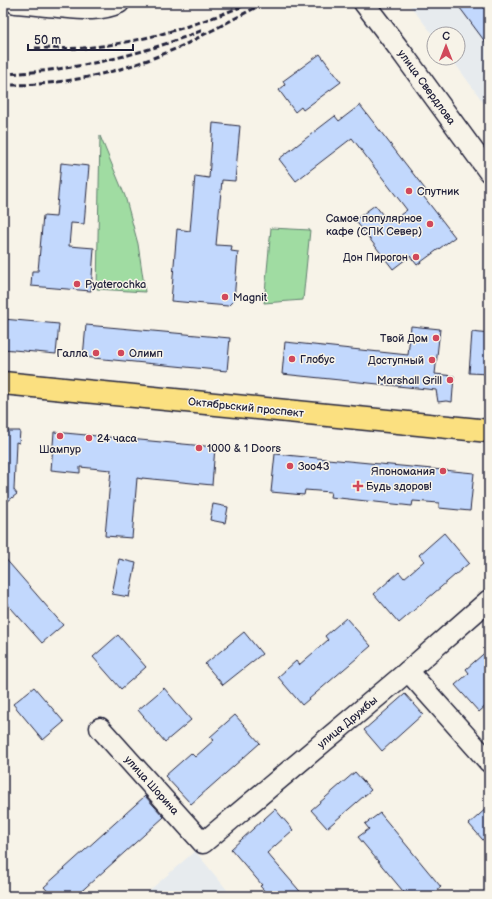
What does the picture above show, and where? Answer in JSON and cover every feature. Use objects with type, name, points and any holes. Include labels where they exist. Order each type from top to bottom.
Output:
[{"type":"main road","name":"Октябрьский проспект","points":[[3,383],[489,431]]},
{"type":"street","points":[[15,3],[81,10],[110,7],[119,3]]},
{"type":"street","name":"улица Свердлова","points":[[364,3],[408,60],[489,172]]},
{"type":"street","name":"улица Дружбы","points":[[203,843],[408,671],[489,600]]},
{"type":"street","points":[[408,671],[489,762]]},
{"type":"street","name":"улица Шорина","points":[[100,728],[203,843]]},
{"type":"shaded area","points":[[408,3],[489,3],[489,110],[457,66],[466,66],[466,26],[426,26]]},
{"type":"shaded area","points":[[195,851],[232,896],[143,896]]},
{"type":"green space","points":[[100,136],[125,196],[138,244],[145,292],[97,289]]},
{"type":"green space","points":[[271,228],[310,230],[303,300],[264,303]]},
{"type":"building","points":[[456,3],[489,3],[489,47],[463,12]]},
{"type":"building","points":[[320,54],[341,82],[303,110],[301,107],[295,112],[279,90],[285,85],[283,81]]},
{"type":"building","points":[[360,105],[428,193],[424,197],[455,237],[417,265],[410,256],[393,269],[355,220],[375,205],[389,223],[407,210],[352,138],[296,181],[279,159],[335,116],[339,121]]},
{"type":"building","points":[[213,123],[240,126],[235,181],[222,180],[216,245],[232,246],[231,251],[238,252],[234,300],[228,306],[171,301],[177,229],[190,231],[195,176],[209,178]]},
{"type":"building","points":[[61,163],[89,166],[84,224],[71,223],[69,246],[94,248],[91,291],[31,286],[32,271],[38,271],[43,216],[56,217]]},
{"type":"building","points":[[3,319],[59,324],[56,354],[3,349]]},
{"type":"building","points":[[86,325],[230,338],[227,371],[83,357]]},
{"type":"building","points":[[411,326],[440,329],[435,374],[454,376],[452,402],[438,402],[436,390],[282,374],[285,342],[408,355]]},
{"type":"building","points":[[472,332],[489,334],[489,374],[469,373]]},
{"type":"building","points":[[3,431],[20,431],[19,443],[16,442],[14,490],[17,494],[3,505]]},
{"type":"building","points":[[54,432],[215,447],[212,485],[137,478],[132,538],[105,536],[111,470],[80,467],[80,473],[51,470]]},
{"type":"building","points":[[275,454],[474,473],[470,511],[439,508],[439,503],[413,501],[412,506],[330,497],[331,492],[305,490],[304,495],[271,492]]},
{"type":"building","points":[[213,504],[228,507],[225,523],[210,520]]},
{"type":"building","points":[[444,533],[469,563],[399,623],[374,594],[399,572],[404,578],[424,561],[419,555]]},
{"type":"building","points":[[3,556],[63,625],[42,643],[3,599]]},
{"type":"building","points":[[119,559],[136,563],[129,597],[112,594]]},
{"type":"building","points":[[346,618],[371,646],[302,705],[278,677],[296,661],[299,665],[328,640],[325,636]]},
{"type":"building","points":[[244,632],[262,654],[223,685],[205,664]]},
{"type":"building","points":[[118,635],[146,667],[121,689],[93,657]]},
{"type":"building","points":[[489,649],[489,703],[479,712],[455,685],[469,673],[466,669]]},
{"type":"building","points":[[34,687],[64,722],[43,740],[13,704]]},
{"type":"building","points":[[164,688],[191,720],[165,742],[138,710]]},
{"type":"building","points":[[405,694],[423,714],[382,751],[364,730]]},
{"type":"building","points":[[235,715],[260,743],[191,804],[165,776],[191,753],[195,757],[214,740],[210,737]]},
{"type":"building","points":[[355,772],[371,790],[327,828],[311,810]]},
{"type":"building","points":[[145,796],[164,817],[76,896],[52,896],[44,887]]},
{"type":"building","points":[[489,806],[489,847],[469,824]]},
{"type":"building","points":[[275,809],[293,830],[267,853],[304,896],[269,896],[260,886],[262,885],[231,849]]},
{"type":"building","points":[[380,813],[441,887],[430,896],[407,896],[358,837],[369,829],[365,824]]},
{"type":"railway","points":[[35,48],[83,48],[127,42],[189,26],[250,3]]},
{"type":"railway","points":[[3,85],[25,85],[69,80],[134,65],[185,45],[264,3]]},
{"type":"railway","points":[[3,74],[54,70],[105,61],[130,55],[203,30]]},
{"type":"place","name":"Спутник","points":[[409,191]]},
{"type":"place","name":"Самое популярное кафе (СПК Север)","points":[[430,224]]},
{"type":"place","name":"Дон Пирогон","points":[[416,257]]},
{"type":"place","name":"Pyaterochka","points":[[77,284]]},
{"type":"place","name":"Magnit","points":[[225,297]]},
{"type":"place","name":"Твой Дом","points":[[436,338]]},
{"type":"place","name":"Галла","points":[[96,353]]},
{"type":"place","name":"Олимп","points":[[121,353]]},
{"type":"place","name":"Глобус","points":[[292,359]]},
{"type":"place","name":"Доступный","points":[[432,360]]},
{"type":"place","name":"Marshall Grill","points":[[450,380]]},
{"type":"place","name":"Шампур","points":[[60,436]]},
{"type":"place","name":"24 часа","points":[[89,438]]},
{"type":"place","name":"1000 & 1 Doors","points":[[199,448]]},
{"type":"place","name":"Зоо43","points":[[290,466]]},
{"type":"place","name":"Япономания","points":[[443,471]]},
{"type":"place","name":"Будь здоров!","points":[[358,486]]}]
